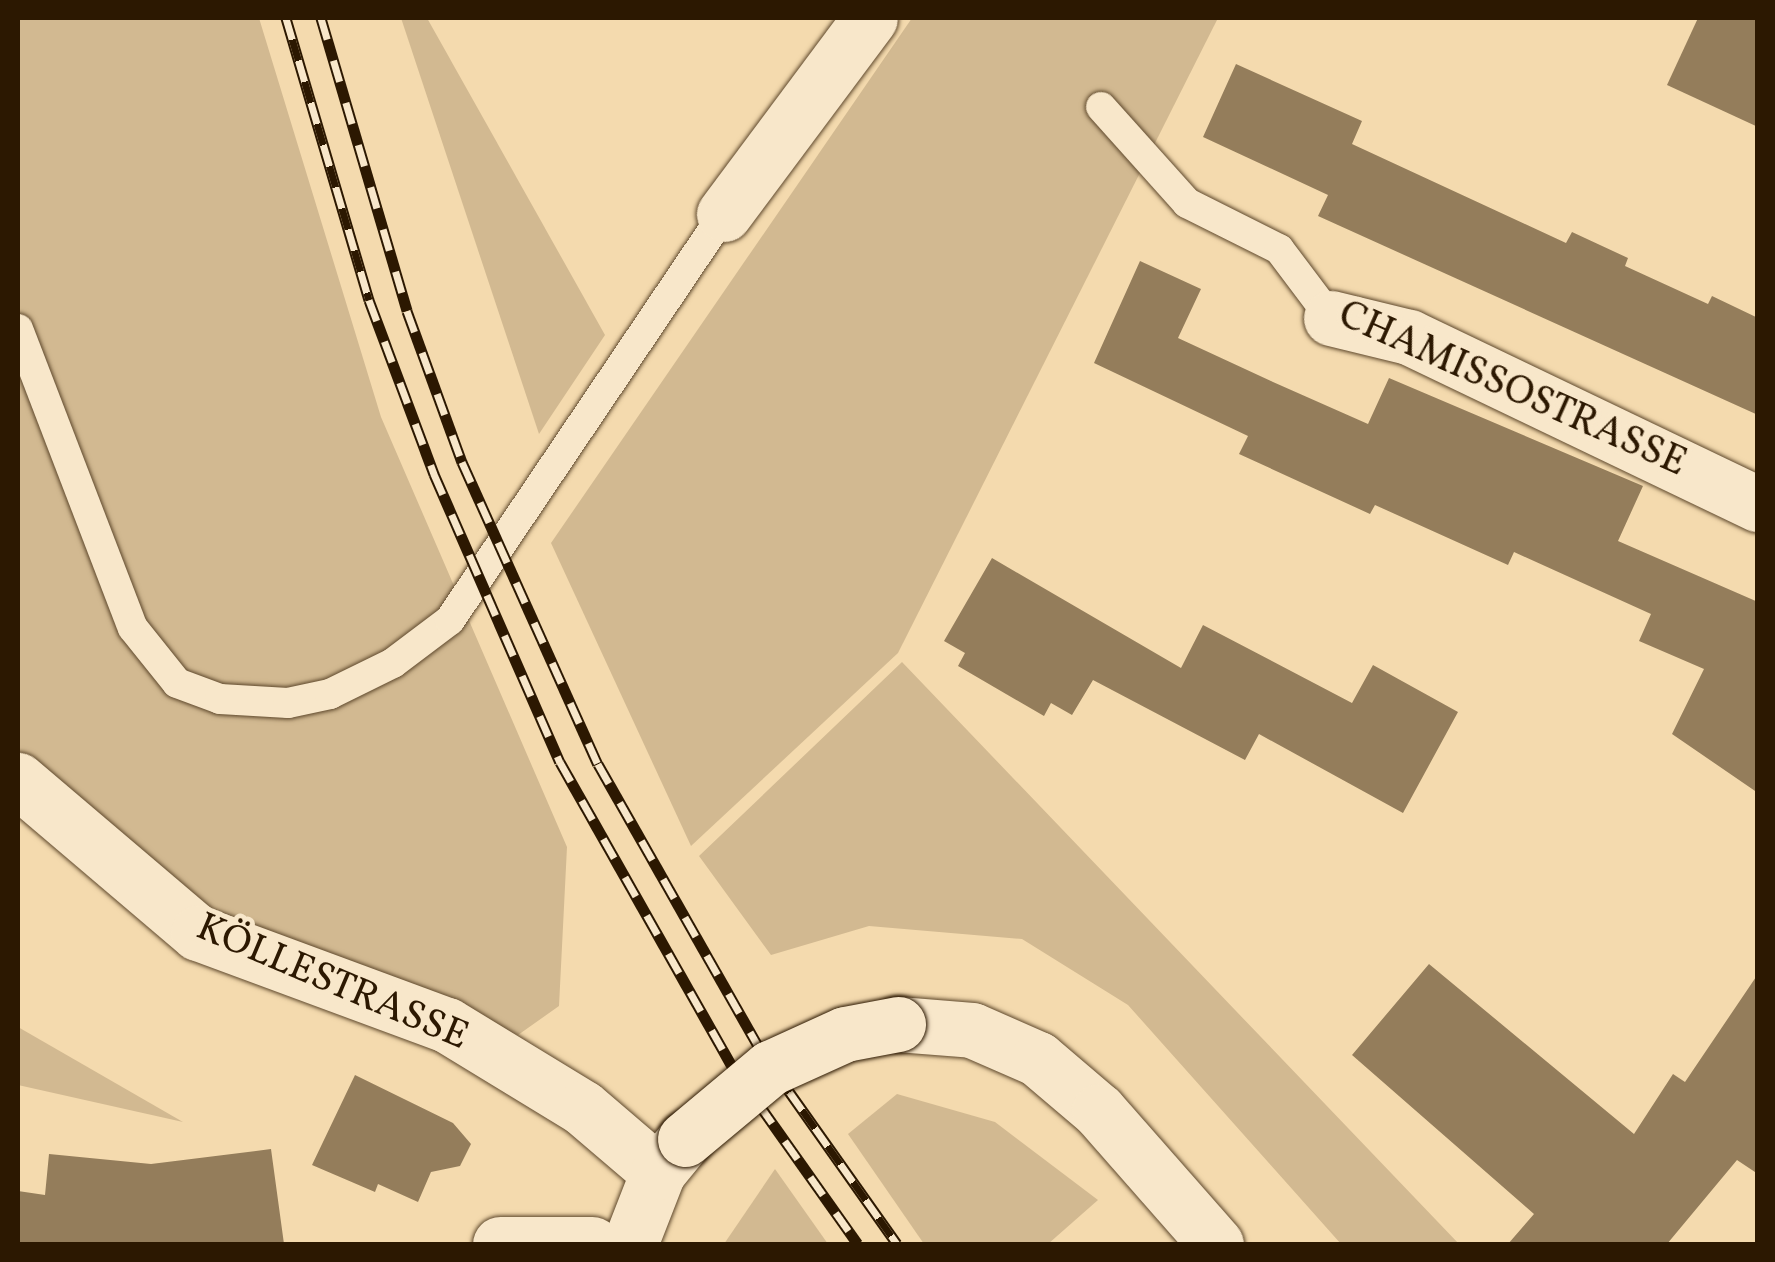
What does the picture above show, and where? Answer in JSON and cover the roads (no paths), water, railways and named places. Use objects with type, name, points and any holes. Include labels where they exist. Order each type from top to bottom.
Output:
[{"type":"street","points":[[724,214],[870,18]]},
{"type":"street","name":"CHAMISSOSTRASSE","points":[[1330,318],[1409,337],[1758,504]]},
{"type":"street","name":"KÖLLESTRASSE","points":[[18,780],[198,932],[446,1025],[583,1108],[672,1156]]},
{"type":"street","points":[[630,1244],[672,1156],[770,1068],[845,1034],[898,1024],[972,1030],[1038,1060],[1099,1111],[1216,1244]]},
{"type":"street","points":[[500,1244],[592,1244]]},
{"type":"lane","name":"CHAMISSOSTRASSE","points":[[1101,107],[1187,204],[1279,249],[1330,318]]},
{"type":"lane","points":[[18,329],[133,628],[177,683],[220,699],[288,703],[330,694],[393,663],[450,620],[724,214]]},
{"type":"railway","points":[[286,18],[369,300],[434,474],[560,762],[734,1069],[858,1244]]},
{"type":"railway","points":[[321,18],[407,311],[462,462],[598,764],[764,1056],[897,1244]]}]
